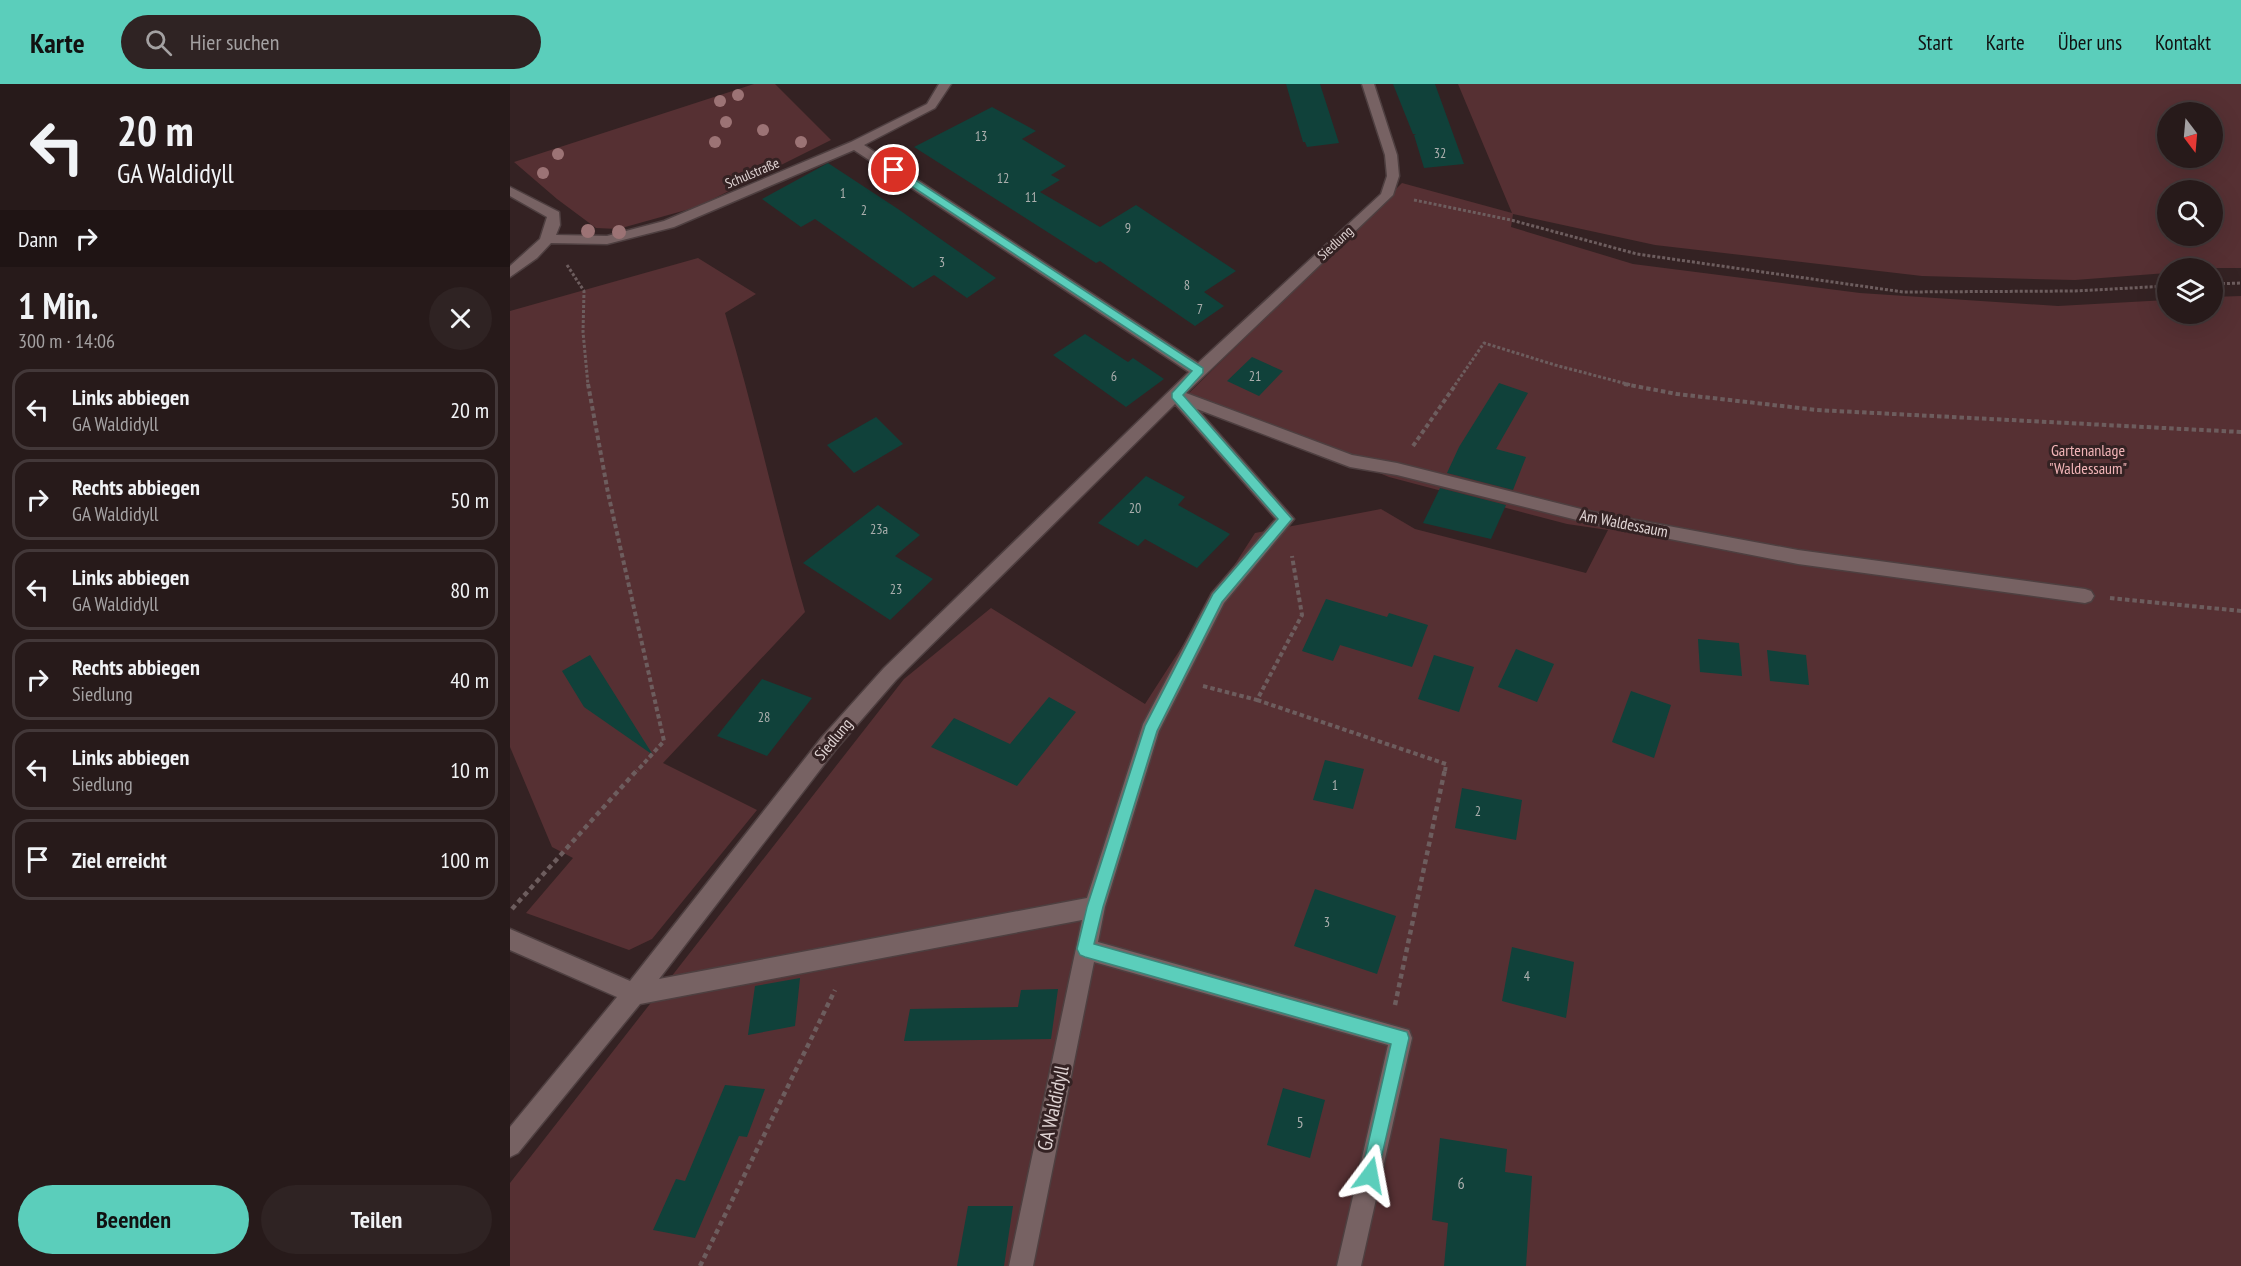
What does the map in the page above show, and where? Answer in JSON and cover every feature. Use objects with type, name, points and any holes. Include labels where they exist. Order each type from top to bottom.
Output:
[{"type":"street","name":"Schulstraße","points":[[550,239],[606,240],[669,224],[855,145],[931,106],[945,84]]},
{"type":"street","points":[[1368,84],[1391,155],[1393,176],[1387,195]]},
{"type":"street","points":[[855,145],[1199,371]]},
{"type":"street","points":[[510,191],[554,215],[555,227],[550,239],[510,273]]},
{"type":"street","name":"Siedlung","points":[[510,1145],[634,994],[829,743],[890,674],[1199,371],[1387,195]]},
{"type":"street","points":[[1176,395],[1286,519]]},
{"type":"street","name":"Am Waldessaum","points":[[1176,395],[1350,461],[1397,469],[1593,518],[1764,550],[2085,596]]},
{"type":"street","name":"GA Waldidyll","points":[[1021,1266],[1095,907],[1150,730],[1218,598],[1286,519]]},
{"type":"street","points":[[510,939],[634,994],[1095,907]]},
{"type":"street","points":[[1085,949],[1401,1038],[1349,1266]]},
{"type":"path","points":[[1387,195],[1511,220],[1637,254],[1903,292],[2075,291],[2157,287]]},
{"type":"path","points":[[2223,284],[2241,283]]},
{"type":"path","points":[[510,912],[664,741],[616,530],[596,426],[580,321],[584,291]]},
{"type":"path","points":[[1397,469],[1484,343],[1564,370],[1687,395],[1844,412],[1993,422],[2241,432]]},
{"type":"path","points":[[1257,700],[1302,615],[1286,519]]},
{"type":"path","points":[[2085,596],[2241,611]]},
{"type":"path","points":[[1176,679],[1257,700],[1446,764],[1394,1010],[1401,1038]]},
{"type":"path","points":[[700,1266],[853,954]]},
{"type":"green space","points":[[754,84],[775,84],[831,140],[697,207],[618,229],[596,228],[557,199],[514,162]]},
{"type":"green space","name":"Gartenanlage \"Waldessaum\"","points":[[1458,84],[2241,84],[2241,268],[2223,268],[2223,258],[2157,258],[2157,274],[2075,280],[1922,276],[1655,245],[1513,214],[1511,227],[1633,264],[1860,293],[2058,306],[2157,301],[2157,324],[2223,324],[2223,297],[2241,296],[2241,1266],[510,1266],[510,1183],[904,679],[991,608],[1145,704],[1255,533],[1381,509],[1415,529],[1586,573],[1608,530],[1567,524],[1389,477],[1187,395],[1402,183],[1512,213]]},
{"type":"green space","points":[[698,258],[756,294],[725,313],[805,612],[663,763],[757,810],[652,939],[629,950],[526,913],[573,858],[552,847],[510,747],[510,311]]},
{"type":"building","points":[[1286,84],[1320,84],[1339,143],[1307,147],[1303,142]]},
{"type":"building","points":[[1393,84],[1435,84],[1464,164],[1424,168],[1414,135],[1416,134],[1413,134]]},
{"type":"building","points":[[992,107],[1036,131],[1022,139],[1066,166],[1051,175],[1060,180],[1040,192],[1100,227],[1136,205],[1236,271],[1204,292],[1224,306],[1195,326],[1100,261],[1096,263],[914,147]]},
{"type":"building","points":[[828,163],[996,278],[967,298],[934,275],[913,288],[815,219],[801,227],[762,199]]},
{"type":"building","points":[[1085,334],[1128,362],[1133,358],[1164,379],[1126,407],[1053,355]]},
{"type":"building","points":[[1252,357],[1283,371],[1259,396],[1227,381]]},
{"type":"building","points":[[1499,383],[1528,393],[1496,449],[1526,457],[1513,490],[1447,473],[1459,447]]},
{"type":"building","points":[[876,417],[903,444],[854,473],[827,445]]},
{"type":"building","points":[[1146,476],[1185,497],[1178,505],[1230,534],[1197,568],[1145,539],[1138,546],[1098,523]]},
{"type":"building","points":[[1440,488],[1506,505],[1491,539],[1423,523]]},
{"type":"building","points":[[878,505],[920,535],[895,556],[933,579],[890,620],[803,563]]},
{"type":"building","points":[[1326,599],[1387,617],[1389,613],[1428,625],[1412,667],[1340,645],[1333,661],[1302,651]]},
{"type":"building","points":[[1698,639],[1739,643],[1742,676],[1700,672]]},
{"type":"building","points":[[1516,649],[1554,664],[1537,702],[1498,687]]},
{"type":"building","points":[[1767,650],[1806,655],[1809,685],[1770,681]]},
{"type":"building","points":[[590,655],[653,755],[584,707],[562,671]]},
{"type":"building","points":[[1434,655],[1474,667],[1459,712],[1418,699]]},
{"type":"building","points":[[762,679],[812,698],[767,756],[717,736]]},
{"type":"building","points":[[1631,691],[1671,705],[1654,758],[1612,742]]},
{"type":"building","points":[[1049,697],[1076,712],[1017,786],[931,747],[954,718],[1010,744]]},
{"type":"building","points":[[1325,760],[1364,769],[1353,809],[1313,800]]},
{"type":"building","points":[[1462,788],[1522,800],[1516,840],[1455,828]]},
{"type":"building","points":[[1315,889],[1396,916],[1377,974],[1294,946]]},
{"type":"building","points":[[1512,947],[1574,962],[1566,1018],[1502,1001]]},
{"type":"building","points":[[800,978],[795,1026],[748,1035],[755,986]]},
{"type":"building","points":[[1058,989],[1051,1039],[904,1041],[910,1009],[1018,1007],[1021,990]]},
{"type":"building","points":[[725,1085],[765,1089],[747,1137],[739,1136],[695,1238],[653,1230],[676,1179],[685,1181]]},
{"type":"building","points":[[1283,1088],[1325,1100],[1310,1158],[1267,1145]]},
{"type":"building","points":[[1440,1138],[1507,1149],[1505,1172],[1532,1176],[1526,1266],[1444,1266],[1448,1223],[1432,1220]]},
{"type":"building","points":[[968,1206],[1013,1206],[1004,1266],[957,1266]]},
{"type":"route","points":[[894,170],[1199,371],[1176,395],[1286,519],[1218,598],[1150,730],[1095,907],[1085,949],[1401,1038],[1370,1175]]}]
